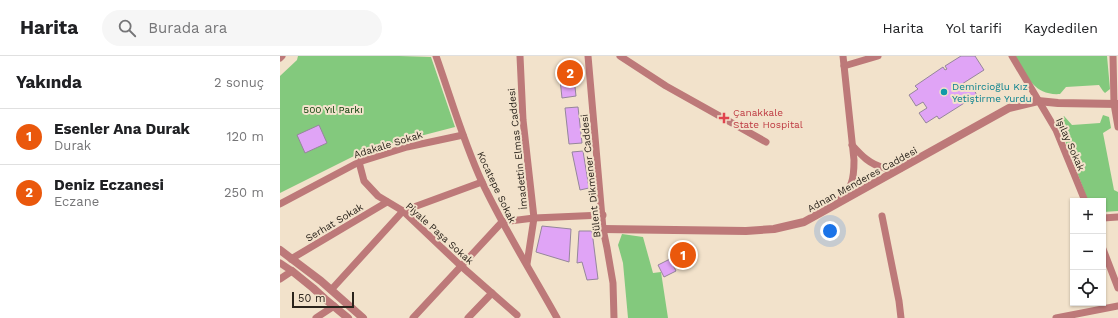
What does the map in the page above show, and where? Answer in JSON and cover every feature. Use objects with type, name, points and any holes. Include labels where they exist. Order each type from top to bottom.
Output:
[{"type":"street","name":"Kocatepe Sokak","points":[[436,56],[463,135],[482,182],[502,222],[557,318]]},
{"type":"street","name":"İmadettin Elmas Caddesi","points":[[520,56],[523,120],[534,218],[527,264]]},
{"type":"street","name":"Bülent Dikmener Caddesi","points":[[588,56],[603,215],[603,229],[613,283],[614,318]]},
{"type":"street","points":[[589,67],[595,56]]},
{"type":"street","points":[[620,56],[666,86],[766,142]]},
{"type":"street","points":[[835,205],[848,190],[854,176],[854,160],[851,144],[843,56]]},
{"type":"street","points":[[844,66],[878,56]]},
{"type":"street","name":"Işılay Sokak","points":[[1012,56],[1056,130],[1084,198]]},
{"type":"street","points":[[1113,56],[1118,127]]},
{"type":"street","name":"Adnan Menderes Caddesi","points":[[603,229],[746,231],[774,229],[804,222],[1009,108],[1038,101],[1058,103],[1116,104]]},
{"type":"street","name":"Adakale Sokak","points":[[280,204],[292,199],[359,162],[407,147],[463,135]]},
{"type":"street","points":[[851,144],[864,158],[874,164],[886,168],[902,168]]},
{"type":"street","name":"Piyale Paşa Sokak","points":[[359,162],[364,181],[378,196],[403,211],[461,266],[517,315]]},
{"type":"street","points":[[331,290],[403,211],[482,182]]},
{"type":"street","name":"Serhat Sokak","points":[[291,259],[387,202]]},
{"type":"street","points":[[413,318],[502,222],[534,218],[603,215]]},
{"type":"street","points":[[882,216],[901,318]]},
{"type":"street","points":[[1106,218],[1118,217]]},
{"type":"street","points":[[280,250],[331,290],[363,318]]},
{"type":"street","points":[[1106,257],[1118,288]]},
{"type":"street","points":[[280,262],[348,318]]},
{"type":"street","points":[[280,279],[292,272]]},
{"type":"street","points":[[468,318],[492,294]]},
{"type":"street","points":[[316,318],[334,306]]},
{"type":"street","points":[[1056,318],[1118,306]]},
{"type":"green space","name":"500 Yıl Parkı","points":[[298,56],[431,57],[455,127],[374,148],[352,157],[280,193],[280,76],[297,60]]},
{"type":"green space","points":[[1013,56],[1107,56],[1110,89],[1105,93],[1099,85],[1066,87],[1060,94],[1044,92],[1032,83]]},
{"type":"green space","points":[[1103,115],[1109,117],[1111,128],[1103,133],[1114,190],[1118,192],[1118,211],[1106,212],[1106,198],[1087,198],[1058,122],[1064,116],[1072,125],[1100,123]]},
{"type":"green space","points":[[622,234],[643,237],[653,273],[661,272],[668,318],[628,318],[623,263],[618,245]]},
{"type":"building","name":"Demircioğlu Kız Yetiştirme Yurdu","points":[[961,56],[975,56],[984,70],[962,84],[965,88],[970,84],[977,95],[939,119],[937,116],[926,123],[919,113],[927,108],[923,102],[916,106],[909,95],[918,89],[915,86],[943,67],[945,70],[947,69],[945,66]]},
{"type":"building","points":[[573,69],[576,96],[562,98],[559,70]]},
{"type":"building","points":[[578,107],[582,143],[569,144],[565,108]]},
{"type":"building","points":[[319,125],[327,143],[305,153],[297,135]]},
{"type":"building","points":[[583,151],[589,188],[580,190],[572,152]]},
{"type":"building","points":[[542,226],[571,229],[569,262],[536,252]]},
{"type":"building","points":[[579,231],[592,231],[598,279],[587,280],[582,262],[577,263]]},
{"type":"building","points":[[670,259],[676,271],[664,277],[658,265]]},
{"type":"place","name":"Deniz Eczanesi","points":[[570,73]]},
{"type":"place","name":"Demircioğlu Kız Yetiştirme Yurdu","points":[[944,92]]},
{"type":"place","name":"Çanakkale State Hospital","points":[[724,118]]},
{"type":"place","name":"Esenler Ana Durak","points":[[683,255]]}]
